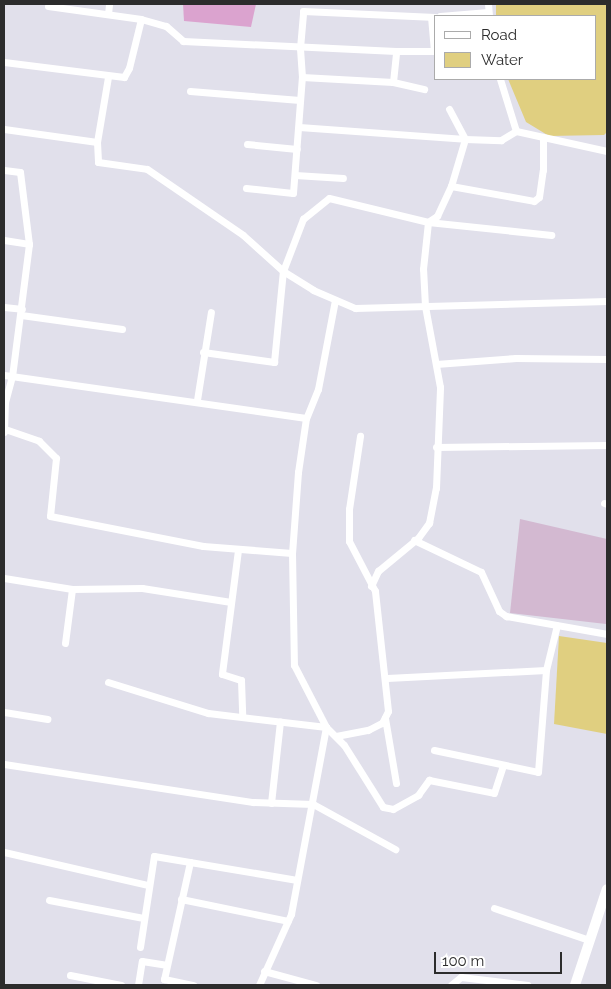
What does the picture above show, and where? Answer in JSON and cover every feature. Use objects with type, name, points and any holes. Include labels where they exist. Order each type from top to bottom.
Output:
[{"type":"main road","points":[[574,985],[606,894]]},
{"type":"street","points":[[108,14],[109,4]]},
{"type":"street","points":[[464,15],[489,14],[488,4]]},
{"type":"street","points":[[48,6],[141,19],[166,26],[183,41],[300,48],[396,51],[434,51],[433,17],[303,11],[300,48],[302,77],[293,193],[246,188]]},
{"type":"street","points":[[4,62],[108,76],[124,76],[129,68],[141,19]]},
{"type":"street","points":[[393,82],[396,51]]},
{"type":"street","points":[[108,76],[97,142],[98,162],[147,169],[243,235],[283,271],[335,300],[355,308],[607,301]]},
{"type":"street","points":[[302,77],[393,82],[424,89]]},
{"type":"street","points":[[500,80],[516,131]]},
{"type":"street","points":[[190,91],[300,100]]},
{"type":"street","points":[[428,222],[437,216],[451,186],[465,139],[449,109]]},
{"type":"street","points":[[299,128],[501,140],[516,131],[607,151]]},
{"type":"street","points":[[4,129],[97,142]]},
{"type":"street","points":[[451,186],[534,201],[539,197],[543,170],[543,138]]},
{"type":"street","points":[[247,144],[297,149]]},
{"type":"street","points":[[4,170],[20,172],[29,244],[12,376],[5,402],[4,431],[39,441],[56,458],[50,516],[238,550],[292,553]]},
{"type":"street","points":[[295,175],[343,178]]},
{"type":"street","points":[[203,352],[274,362],[283,271],[304,219],[329,198],[428,222],[552,236]]},
{"type":"street","points":[[371,586],[378,571],[414,540],[429,523],[436,488],[436,447],[440,439],[440,387],[425,306],[423,269],[428,222]]},
{"type":"street","points":[[4,240],[29,244]]},
{"type":"street","points":[[335,300],[318,389],[306,418],[292,553],[294,665],[326,727],[336,736],[387,809],[418,795],[429,780],[494,794],[503,766]]},
{"type":"street","points":[[4,306],[21,312],[122,329]]},
{"type":"street","points":[[197,400],[203,352],[211,312]]},
{"type":"street","points":[[436,364],[516,358],[607,359]]},
{"type":"street","points":[[4,375],[135,396],[197,400],[306,418]]},
{"type":"street","points":[[336,736],[368,730],[382,723],[388,711],[387,678],[375,591],[348,541],[348,509],[360,436]]},
{"type":"street","points":[[436,447],[607,445]]},
{"type":"street","points":[[414,540],[482,572],[499,611],[506,616],[607,634]]},
{"type":"street","points":[[238,550],[222,674],[241,680],[242,716]]},
{"type":"street","points":[[4,578],[72,589],[142,588],[230,602]]},
{"type":"street","points":[[65,643],[72,589]]},
{"type":"street","points":[[434,750],[503,766],[538,772],[541,769],[546,670],[558,625]]},
{"type":"street","points":[[387,678],[546,670]]},
{"type":"street","points":[[108,682],[208,713],[326,727]]},
{"type":"street","points":[[4,712],[47,719]]},
{"type":"street","points":[[385,718],[396,783]]},
{"type":"street","points":[[271,803],[280,722]]},
{"type":"street","points":[[259,985],[288,921],[326,727]]},
{"type":"street","points":[[4,764],[271,803],[311,804],[395,849]]},
{"type":"street","points":[[4,852],[148,885]]},
{"type":"street","points":[[140,947],[148,885],[154,856],[297,880]]},
{"type":"street","points":[[190,862],[164,979],[193,985]]},
{"type":"street","points":[[181,899],[288,921]]},
{"type":"street","points":[[49,900],[143,918]]},
{"type":"street","points":[[494,908],[589,940]]},
{"type":"street","points":[[138,985],[142,961],[166,965]]},
{"type":"street","points":[[264,971],[316,985]]},
{"type":"street","points":[[70,975],[122,985]]},
{"type":"street","points":[[451,985],[461,977],[528,985]]},
{"type":"shaded area","points":[[183,4],[256,4],[251,27],[184,21]]},
{"type":"shaded area","points":[[520,519],[607,539],[606,624],[510,613]]},
{"type":"water","points":[[496,4],[607,4],[607,132],[604,135],[549,136],[526,122],[508,80],[596,80],[596,15],[496,15]]},
{"type":"water","points":[[559,636],[607,643],[607,734],[554,724]]}]
